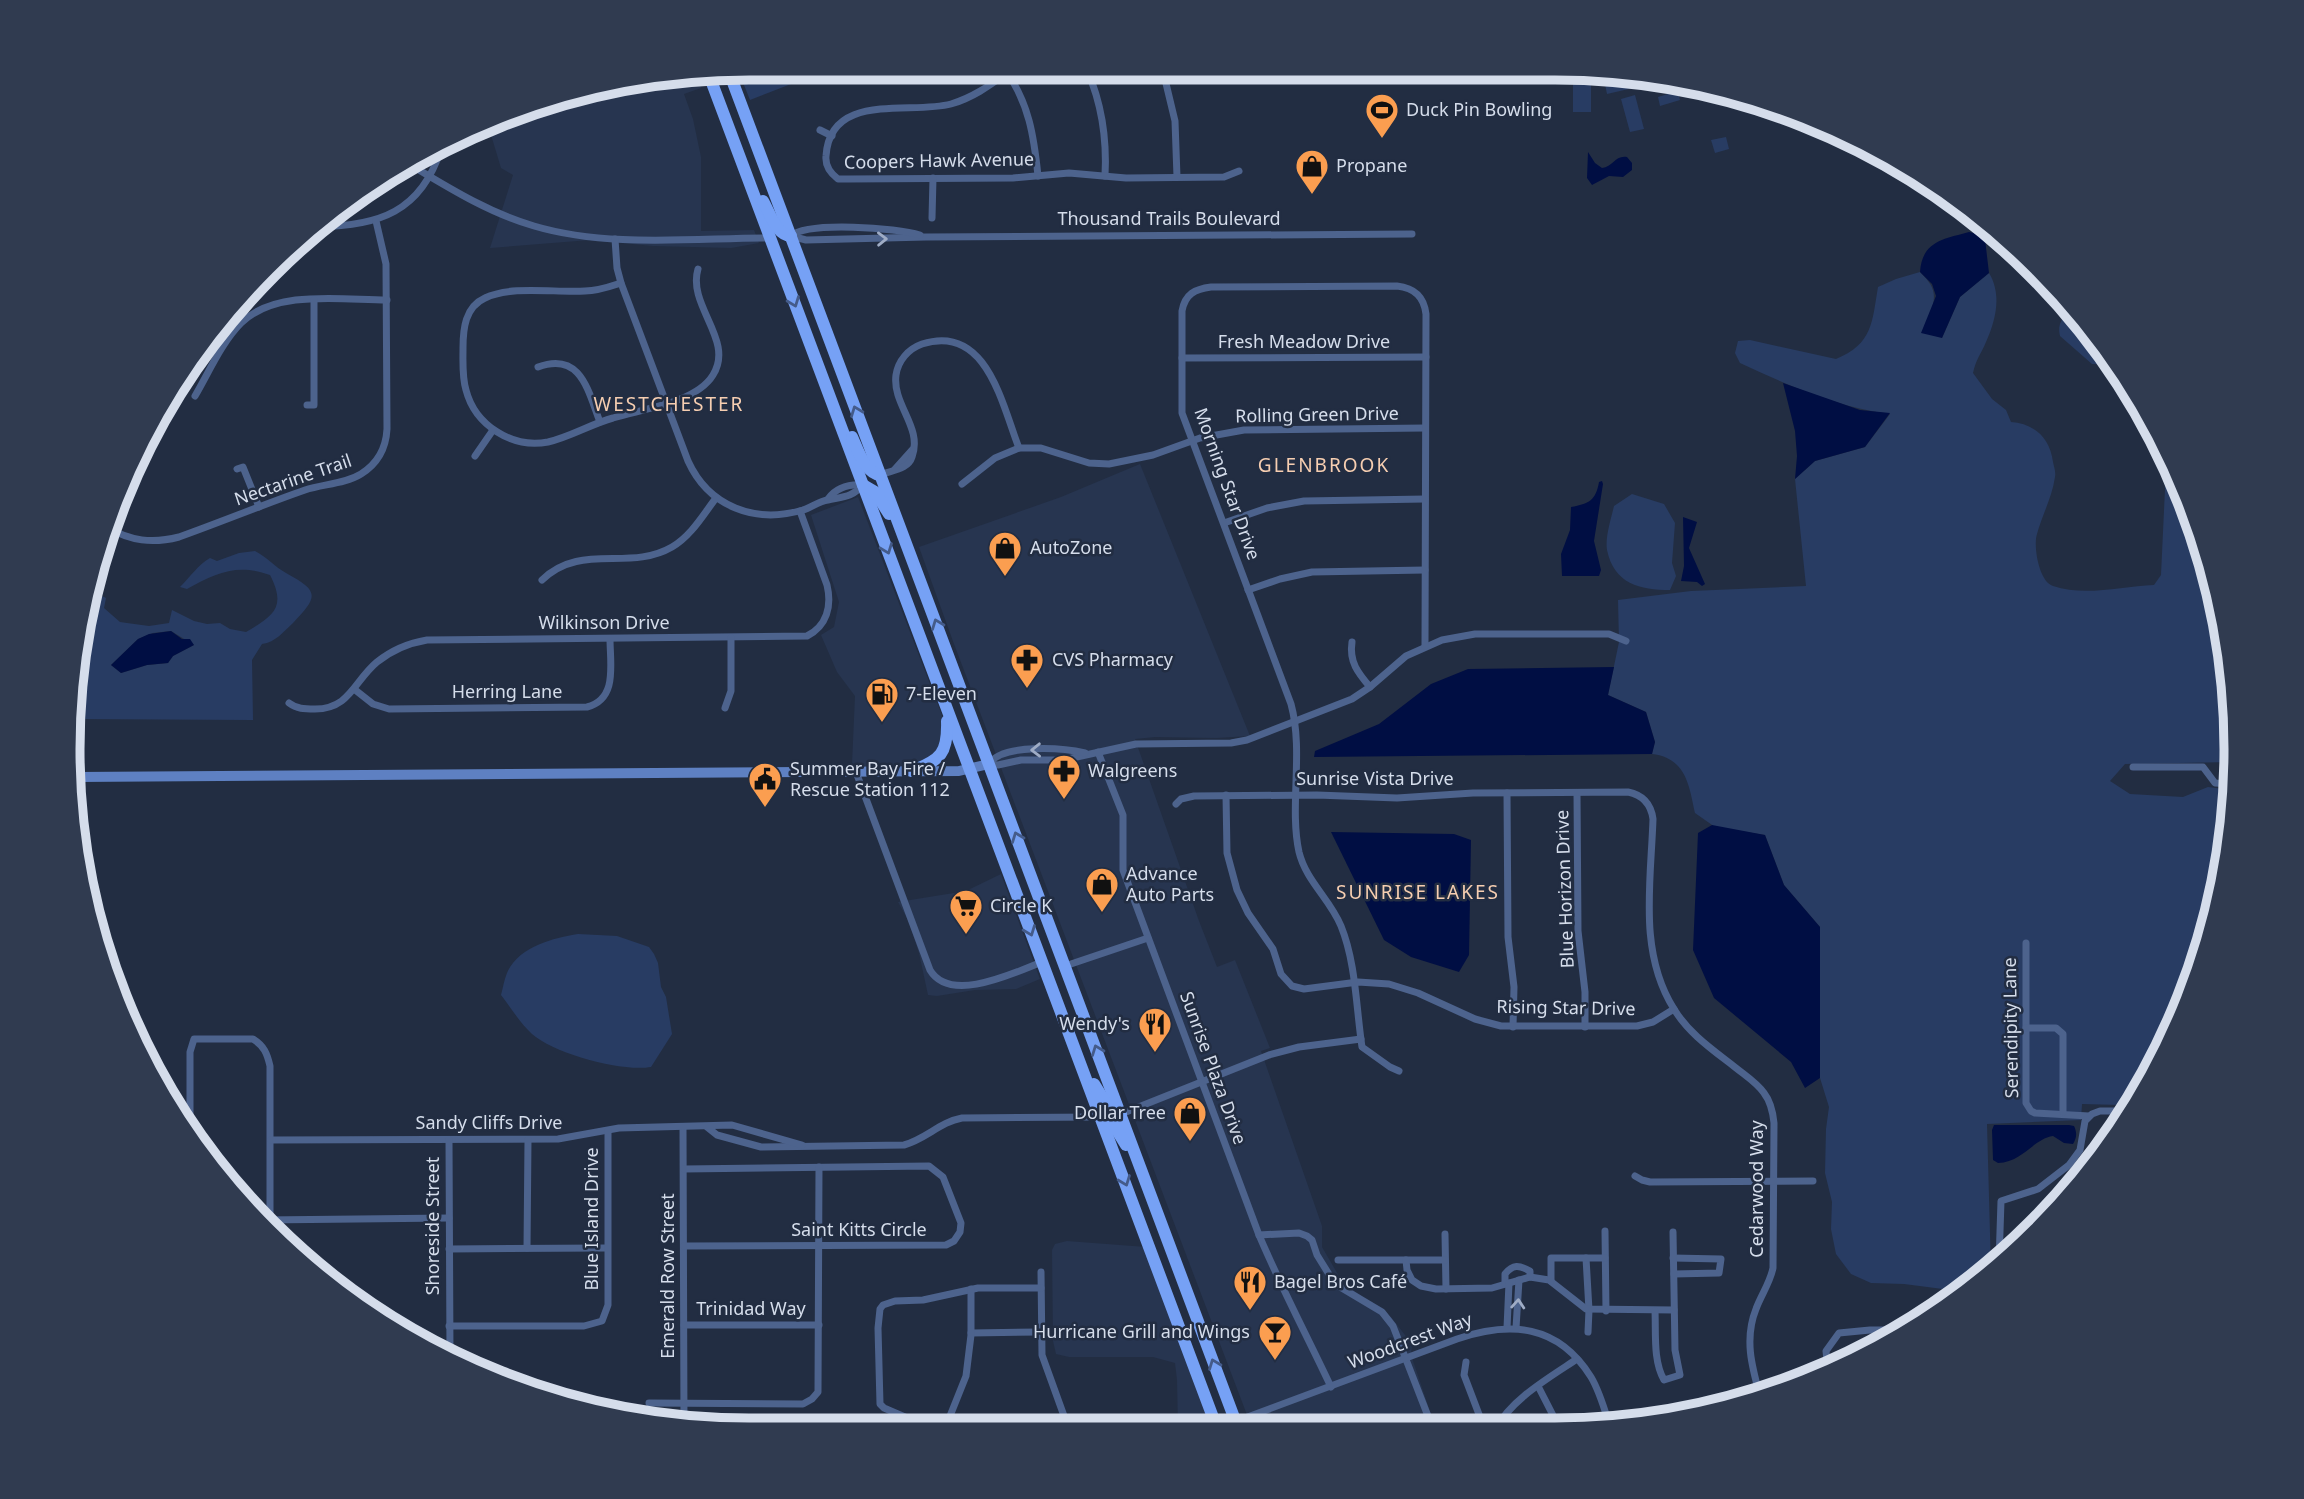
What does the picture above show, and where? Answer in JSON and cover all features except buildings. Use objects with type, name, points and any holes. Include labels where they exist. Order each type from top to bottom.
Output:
[{"type":"highway","points":[[732,81],[1235,1418]]},
{"type":"highway","points":[[711,82],[1215,1418]]},
{"type":"highway","points":[[718,100],[728,108],[761,196],[778,228],[783,235],[791,236]]},
{"type":"highway","points":[[807,336],[819,350],[851,436],[868,468],[872,473],[880,475]]},
{"type":"highway","points":[[863,485],[875,492],[902,535]]},
{"type":"highway","points":[[912,771],[929,765],[942,754],[948,735],[947,710]]},
{"type":"highway","points":[[1080,1064],[1109,1108],[1121,1114]]},
{"type":"highway","points":[[1101,1117],[1113,1124],[1141,1168]]},
{"type":"main road","points":[[81,777],[856,772],[970,769],[989,764]]},
{"type":"street","name":"Coopers Hawk Avenue","points":[[994,80],[980,91],[954,103],[863,111],[844,121],[832,136],[827,150],[826,161],[831,173],[838,179],[1013,178],[1069,173],[1224,177],[1239,171]]},
{"type":"street","points":[[1012,80],[1027,112],[1034,140],[1038,176]]},
{"type":"street","points":[[1090,80],[1103,125],[1105,176]]},
{"type":"street","points":[[1165,80],[1174,121],[1177,177]]},
{"type":"street","points":[[820,130],[832,136]]},
{"type":"street","points":[[333,227],[376,221],[404,206],[430,177],[438,158]]},
{"type":"street","points":[[417,169],[490,209],[520,222],[557,232],[615,239],[770,238]]},
{"type":"street","points":[[932,218],[933,178]]},
{"type":"street","name":"Nectarine Trail","points":[[117,532],[135,540],[163,541],[179,537],[307,489],[358,476],[369,468],[379,456],[386,435],[385,251],[376,221]]},
{"type":"street","name":"Thousand Trails Boulevard","points":[[791,236],[803,229],[892,229],[926,237]]},
{"type":"street","points":[[842,229],[842,240]]},
{"type":"street","name":"Thousand Trails Boulevard","points":[[791,236],[801,240],[842,240],[926,237],[1412,234]]},
{"type":"street","points":[[615,239],[621,283],[691,466],[702,484],[716,498],[732,508],[752,514],[771,515],[800,511],[828,499],[854,493],[863,485]]},
{"type":"street","points":[[621,283],[586,291],[506,292],[485,297],[476,304],[468,315],[463,331],[464,382],[474,410],[493,430],[520,442],[543,443],[600,422],[667,403],[703,388],[713,376],[719,362],[718,348],[697,291],[698,269]]},
{"type":"street","name":"Morning Star Drive","points":[[1361,1039],[1350,957],[1341,926],[1330,905],[1310,879],[1301,858],[1297,837],[1295,722],[1287,691],[1182,414],[1184,294],[1211,287],[1398,286],[1420,291],[1425,309],[1426,357],[1426,646]]},
{"type":"street","points":[[307,405],[314,405],[314,300]]},
{"type":"street","points":[[195,396],[232,335],[251,315],[281,302],[387,300]]},
{"type":"street","points":[[880,475],[906,466],[912,457],[913,430],[897,393],[896,373],[902,359],[912,348],[941,341],[967,348],[984,362],[1019,448],[995,457],[962,484]]},
{"type":"street","name":"Fresh Meadow Drive","points":[[1182,358],[1426,357]]},
{"type":"street","points":[[538,367],[561,364],[569,366],[579,374],[586,384],[600,422]]},
{"type":"street","name":"Rolling Green Drive","points":[[1019,448],[1046,449],[1093,463],[1117,463],[1192,441],[1253,429],[1425,428]]},
{"type":"street","points":[[475,456],[493,430]]},
{"type":"street","points":[[237,469],[243,467],[259,507]]},
{"type":"street","points":[[542,580],[573,561],[639,558],[665,551],[688,534],[716,498]]},
{"type":"street","points":[[1224,523],[1268,508],[1304,501],[1425,499]]},
{"type":"street","name":"Wilkinson Drive","points":[[289,703],[300,709],[329,708],[341,703],[368,671],[384,657],[403,647],[421,642],[804,636],[815,631],[825,620],[829,605],[827,585],[800,511]]},
{"type":"street","points":[[1248,590],[1312,572],[1425,570]]},
{"type":"street","points":[[989,764],[1063,760],[1141,744],[1237,742],[1346,702],[1370,687],[1402,659],[1449,638],[1475,634],[1609,634],[1626,641]]},
{"type":"street","points":[[725,708],[731,691],[731,638]]},
{"type":"street","name":"Herring Lane","points":[[354,689],[373,704],[389,709],[587,707],[601,701],[609,688],[610,639]]},
{"type":"street","points":[[1352,642],[1353,664],[1370,687]]},
{"type":"street","name":"Sunrise Plaza Drive","points":[[1098,752],[1123,815],[1121,864],[1201,1083],[1284,1294],[1302,1322],[1331,1387]]},
{"type":"street","points":[[2133,767],[2203,767],[2208,771],[2210,779],[2222,783]]},
{"type":"street","points":[[856,772],[930,970],[938,981],[954,985],[988,982],[1042,962]]},
{"type":"street","points":[[1507,793],[1508,937],[1514,987],[1513,1027]]},
{"type":"street","name":"Sunrise Vista Drive","points":[[1176,804],[1190,796],[1226,795],[1397,798],[1577,793]]},
{"type":"street","name":"Cedarwood Way","points":[[1577,793],[1632,793],[1643,798],[1650,807],[1653,819],[1651,944],[1658,975],[1674,1009],[1694,1034],[1756,1084],[1768,1098],[1774,1123],[1773,1268],[1768,1286],[1756,1307],[1749,1341],[1751,1364],[1757,1387]]},
{"type":"street","name":"Blue Horizon Drive","points":[[1577,793],[1578,931],[1585,992],[1585,1027]]},
{"type":"street","name":"Rising Star Drive","points":[[1226,795],[1227,845],[1234,882],[1248,913],[1273,949],[1284,978],[1292,986],[1304,989],[1376,983],[1403,988],[1481,1021],[1513,1027],[1642,1025],[1658,1020],[1674,1009]]},
{"type":"street","points":[[1065,966],[1148,938]]},
{"type":"street","name":"Serendipity Lane","points":[[2026,943],[2026,1103],[2031,1111],[2063,1112]]},
{"type":"street","points":[[2026,1028],[2056,1028],[2063,1034],[2063,1112],[2089,1116],[2100,1111],[2117,1111]]},
{"type":"street","points":[[190,1116],[190,1052],[194,1039],[253,1039],[260,1044],[267,1053],[270,1066],[271,1140],[267,1213]]},
{"type":"street","points":[[1121,1114],[1284,1050],[1361,1039],[1362,1046],[1399,1071]]},
{"type":"street","points":[[2000,1248],[2000,1204],[2003,1200],[2023,1196],[2038,1189],[2064,1170],[2080,1150],[2089,1116]]},
{"type":"street","name":"Sandy Cliffs Drive","points":[[706,1126],[717,1135],[761,1147],[904,1145],[917,1141],[942,1123],[962,1118],[1101,1117]]},
{"type":"street","name":"Sandy Cliffs Drive","points":[[271,1140],[570,1139],[619,1128],[732,1125],[802,1145]]},
{"type":"street","name":"Emerald Row Street","points":[[684,1127],[684,1415]]},
{"type":"street","points":[[747,1144],[747,1135],[751,1129]]},
{"type":"street","name":"Blue Island Drive","points":[[449,1326],[584,1326],[597,1324],[606,1314],[608,1131]]},
{"type":"street","name":"Shoreside Street","points":[[449,1140],[450,1348]]},
{"type":"street","points":[[527,1248],[528,1140]]},
{"type":"street","name":"Saint Kitts Circle","points":[[684,1169],[929,1166],[943,1177],[961,1223],[960,1232],[954,1241],[946,1245],[684,1246]]},
{"type":"street","points":[[649,1403],[803,1404],[818,1392],[819,1167]]},
{"type":"street","points":[[1635,1176],[1650,1182],[1812,1181]]},
{"type":"street","points":[[273,1220],[449,1218]]},
{"type":"street","points":[[1605,1231],[1606,1311]]},
{"type":"street","points":[[1655,1311],[1656,1348],[1660,1374],[1664,1380],[1680,1375],[1675,1350],[1673,1232]]},
{"type":"street","points":[[1259,1235],[1299,1233],[1312,1240],[1317,1255],[1335,1284],[1382,1312],[1393,1326],[1429,1418]]},
{"type":"street","points":[[1445,1234],[1446,1289]]},
{"type":"street","points":[[449,1249],[606,1248]]},
{"type":"street","points":[[1551,1281],[1551,1258],[1605,1258]]},
{"type":"street","points":[[1586,1258],[1588,1332]]},
{"type":"street","points":[[1673,1258],[1721,1259],[1719,1273],[1674,1273]]},
{"type":"street","points":[[1338,1259],[1445,1260]]},
{"type":"street","points":[[1406,1260],[1412,1280],[1421,1286],[1446,1289],[1492,1288],[1530,1277],[1551,1281],[1589,1310],[1674,1310]]},
{"type":"street","points":[[1507,1328],[1505,1274],[1512,1266],[1518,1265],[1530,1270],[1530,1277]]},
{"type":"street","points":[[1041,1272],[1042,1355],[1065,1418]]},
{"type":"street","points":[[1516,1328],[1519,1280]]},
{"type":"street","points":[[906,1418],[880,1405],[880,1310],[887,1303],[923,1300],[971,1289],[1041,1288]]},
{"type":"street","points":[[949,1418],[966,1376],[971,1334],[971,1289]]},
{"type":"street","name":"Trinidad Way","points":[[684,1325],[819,1325]]},
{"type":"street","name":"Woodcrest Way","points":[[1252,1418],[1471,1334],[1497,1328],[1516,1328],[1548,1337],[1577,1359],[1596,1387],[1606,1416]]},
{"type":"street","points":[[1827,1361],[1826,1351],[1839,1333],[1886,1330]]},
{"type":"street","points":[[971,1334],[1041,1332]]},
{"type":"street","points":[[1503,1418],[1510,1408],[1577,1359]]},
{"type":"street","points":[[1466,1362],[1464,1375],[1482,1418]]},
{"type":"street","points":[[1538,1386],[1554,1418]]},
{"type":"shaded area","points":[[742,80],[802,80],[750,100]]},
{"type":"shaded area","points":[[1573,81],[1591,82],[1591,112],[1573,112]]},
{"type":"shaded area","points":[[699,83],[701,88],[684,94],[693,119],[701,157],[701,231],[754,230],[759,243],[731,248],[653,246],[590,240],[490,248],[513,175],[501,168],[490,132],[493,131],[576,103],[619,93]]},
{"type":"shaded area","points":[[1605,83],[1632,85],[1633,88],[1607,94]]},
{"type":"shaded area","points":[[1676,92],[1680,100],[1660,106],[1658,97]]},
{"type":"shaded area","points":[[1635,95],[1644,129],[1630,132],[1621,99]]},
{"type":"shaded area","points":[[1726,137],[1729,149],[1715,153],[1711,140]]},
{"type":"shaded area","points":[[1588,152],[1602,168],[1627,157],[1632,163],[1632,170],[1623,177],[1609,176],[1592,185],[1587,178]]},
{"type":"shaded area","points":[[1969,232],[1985,239],[1989,273],[1960,297],[1942,338],[1921,333],[1936,296],[1932,284],[1920,272],[1925,254],[1936,243]]},
{"type":"shaded area","points":[[1920,272],[1928,281],[1934,300],[1931,312],[1942,338],[1960,297],[1989,273],[1993,281],[1995,316],[1973,373],[1992,399],[2006,410],[2011,422],[2034,429],[2049,446],[2055,477],[2036,540],[2038,563],[2048,583],[2078,591],[2154,585],[2161,575],[2164,474],[2201,576],[2218,662],[2222,706],[2223,762],[2125,764],[2110,781],[2130,794],[2183,797],[2208,787],[2222,789],[2218,837],[2201,923],[2173,1006],[2155,1045],[2121,1105],[2082,1104],[2081,1120],[1987,1124],[1991,1256],[1949,1290],[1871,1283],[1851,1274],[1836,1254],[1831,1229],[1832,1202],[1825,1173],[1829,1107],[1820,1078],[1820,927],[1784,885],[1765,835],[1715,827],[1695,813],[1688,783],[1679,767],[1672,761],[1652,754],[1655,742],[1646,712],[1608,695],[1619,642],[1618,600],[1691,591],[1806,586],[1795,479],[1815,461],[1865,447],[1890,414],[1832,401],[1740,363],[1735,353],[1738,341],[1750,340],[1836,359],[1864,339],[1872,321],[1878,287]]},
{"type":"shaded area","points":[[2064,317],[2101,364],[2092,364],[2060,336],[2061,321]]},
{"type":"shaded area","points":[[1783,383],[1860,410],[1890,413],[1865,447],[1815,461],[1795,479],[1795,431]]},
{"type":"shaded area","points":[[1140,464],[1250,736],[1135,739],[1217,967],[1235,960],[1270,1048],[1261,1051],[1322,1226],[1322,1247],[1343,1283],[1391,1317],[1412,1344],[1411,1355],[1432,1418],[1248,1418],[919,547],[1061,497]]},
{"type":"shaded area","points":[[1602,481],[1594,541],[1601,570],[1599,576],[1562,576],[1561,554],[1570,530],[1571,507],[1591,500]]},
{"type":"shaded area","points":[[1632,494],[1664,504],[1675,523],[1672,563],[1676,576],[1670,590],[1648,589],[1630,583],[1622,578],[1610,561],[1607,539],[1614,506]]},
{"type":"shaded area","points":[[858,497],[945,723],[940,752],[911,768],[857,769],[855,764],[852,764],[855,696],[837,672],[821,635],[834,627],[839,602],[811,515]]},
{"type":"shaded area","points":[[1683,517],[1697,522],[1689,548],[1705,584],[1702,586],[1697,582],[1681,581],[1684,566]]},
{"type":"shaded area","points":[[255,551],[305,585],[312,595],[302,614],[279,636],[262,644],[252,660],[253,720],[81,719],[86,662],[99,594],[106,598],[104,608],[120,622],[149,626],[169,623],[172,610],[194,621],[220,623],[230,629],[246,632],[270,616],[277,603],[277,596],[270,575],[237,570],[217,574],[187,589],[180,587],[210,558],[217,561],[239,553]],"holes":[[[171,631],[194,645],[173,656],[168,663],[147,665],[121,673],[111,665],[138,639],[153,633]]]},
{"type":"shaded area","points":[[171,631],[182,639],[190,639],[194,645],[173,656],[168,663],[147,665],[121,673],[111,665],[138,639],[149,634]]},
{"type":"shaded area","points":[[1614,667],[1608,695],[1646,712],[1655,742],[1652,754],[1314,757],[1315,751],[1379,724],[1431,684],[1468,669]]},
{"type":"shaded area","points":[[1712,825],[1765,835],[1784,885],[1820,927],[1820,1078],[1805,1088],[1791,1062],[1714,998],[1693,950],[1698,833]]},
{"type":"shaded area","points":[[1331,832],[1454,834],[1471,840],[1469,955],[1459,972],[1411,957],[1384,940]]},
{"type":"shaded area","points":[[1001,874],[1040,979],[1016,989],[928,995],[919,953],[908,920],[898,902],[966,891]]},
{"type":"shaded area","points":[[578,934],[617,936],[649,947],[654,954],[661,987],[666,997],[672,1034],[651,1067],[606,1064],[556,1048],[532,1034],[501,995],[507,973],[519,956],[547,941]]},
{"type":"shaded area","points":[[1994,1125],[2069,1125],[2074,1126],[2076,1137],[2073,1144],[2064,1143],[2053,1136],[2046,1138],[2014,1159],[1998,1163],[1993,1160]]},
{"type":"shaded area","points":[[1067,1241],[1146,1247],[1207,1418],[1178,1418],[1175,1363],[1153,1357],[1069,1357],[1056,1354],[1053,1341],[1052,1250],[1055,1244]]},
{"type":"place","name":"Duck Pin Bowling","points":[[1382,140]]},
{"type":"place","name":"Propane","points":[[1312,196]]},
{"type":"place","name":"AutoZone","points":[[1005,578]]},
{"type":"place","name":"CVS Pharmacy","points":[[1027,690]]},
{"type":"place","name":"7-Eleven","points":[[882,724]]},
{"type":"place","name":"Walgreens","points":[[1064,801]]},
{"type":"place","name":"Summer Bay Fire / Rescue Station 112","points":[[765,809]]},
{"type":"place","name":"Advance Auto Parts","points":[[1102,914]]},
{"type":"place","name":"Circle K","points":[[966,936]]},
{"type":"place","name":"Wendy's","points":[[1155,1054]]},
{"type":"place","name":"Dollar Tree","points":[[1190,1143]]},
{"type":"place","name":"Bagel Bros Café","points":[[1250,1312]]},
{"type":"place","name":"Hurricane Grill and Wings","points":[[1275,1362]]},
{"type":"district","name":"WESTCHESTER","points":[[669,404]]},
{"type":"district","name":"GLENBROOK","points":[[1324,465]]},
{"type":"district","name":"SUNRISE LAKES","points":[[1418,892]]}]
